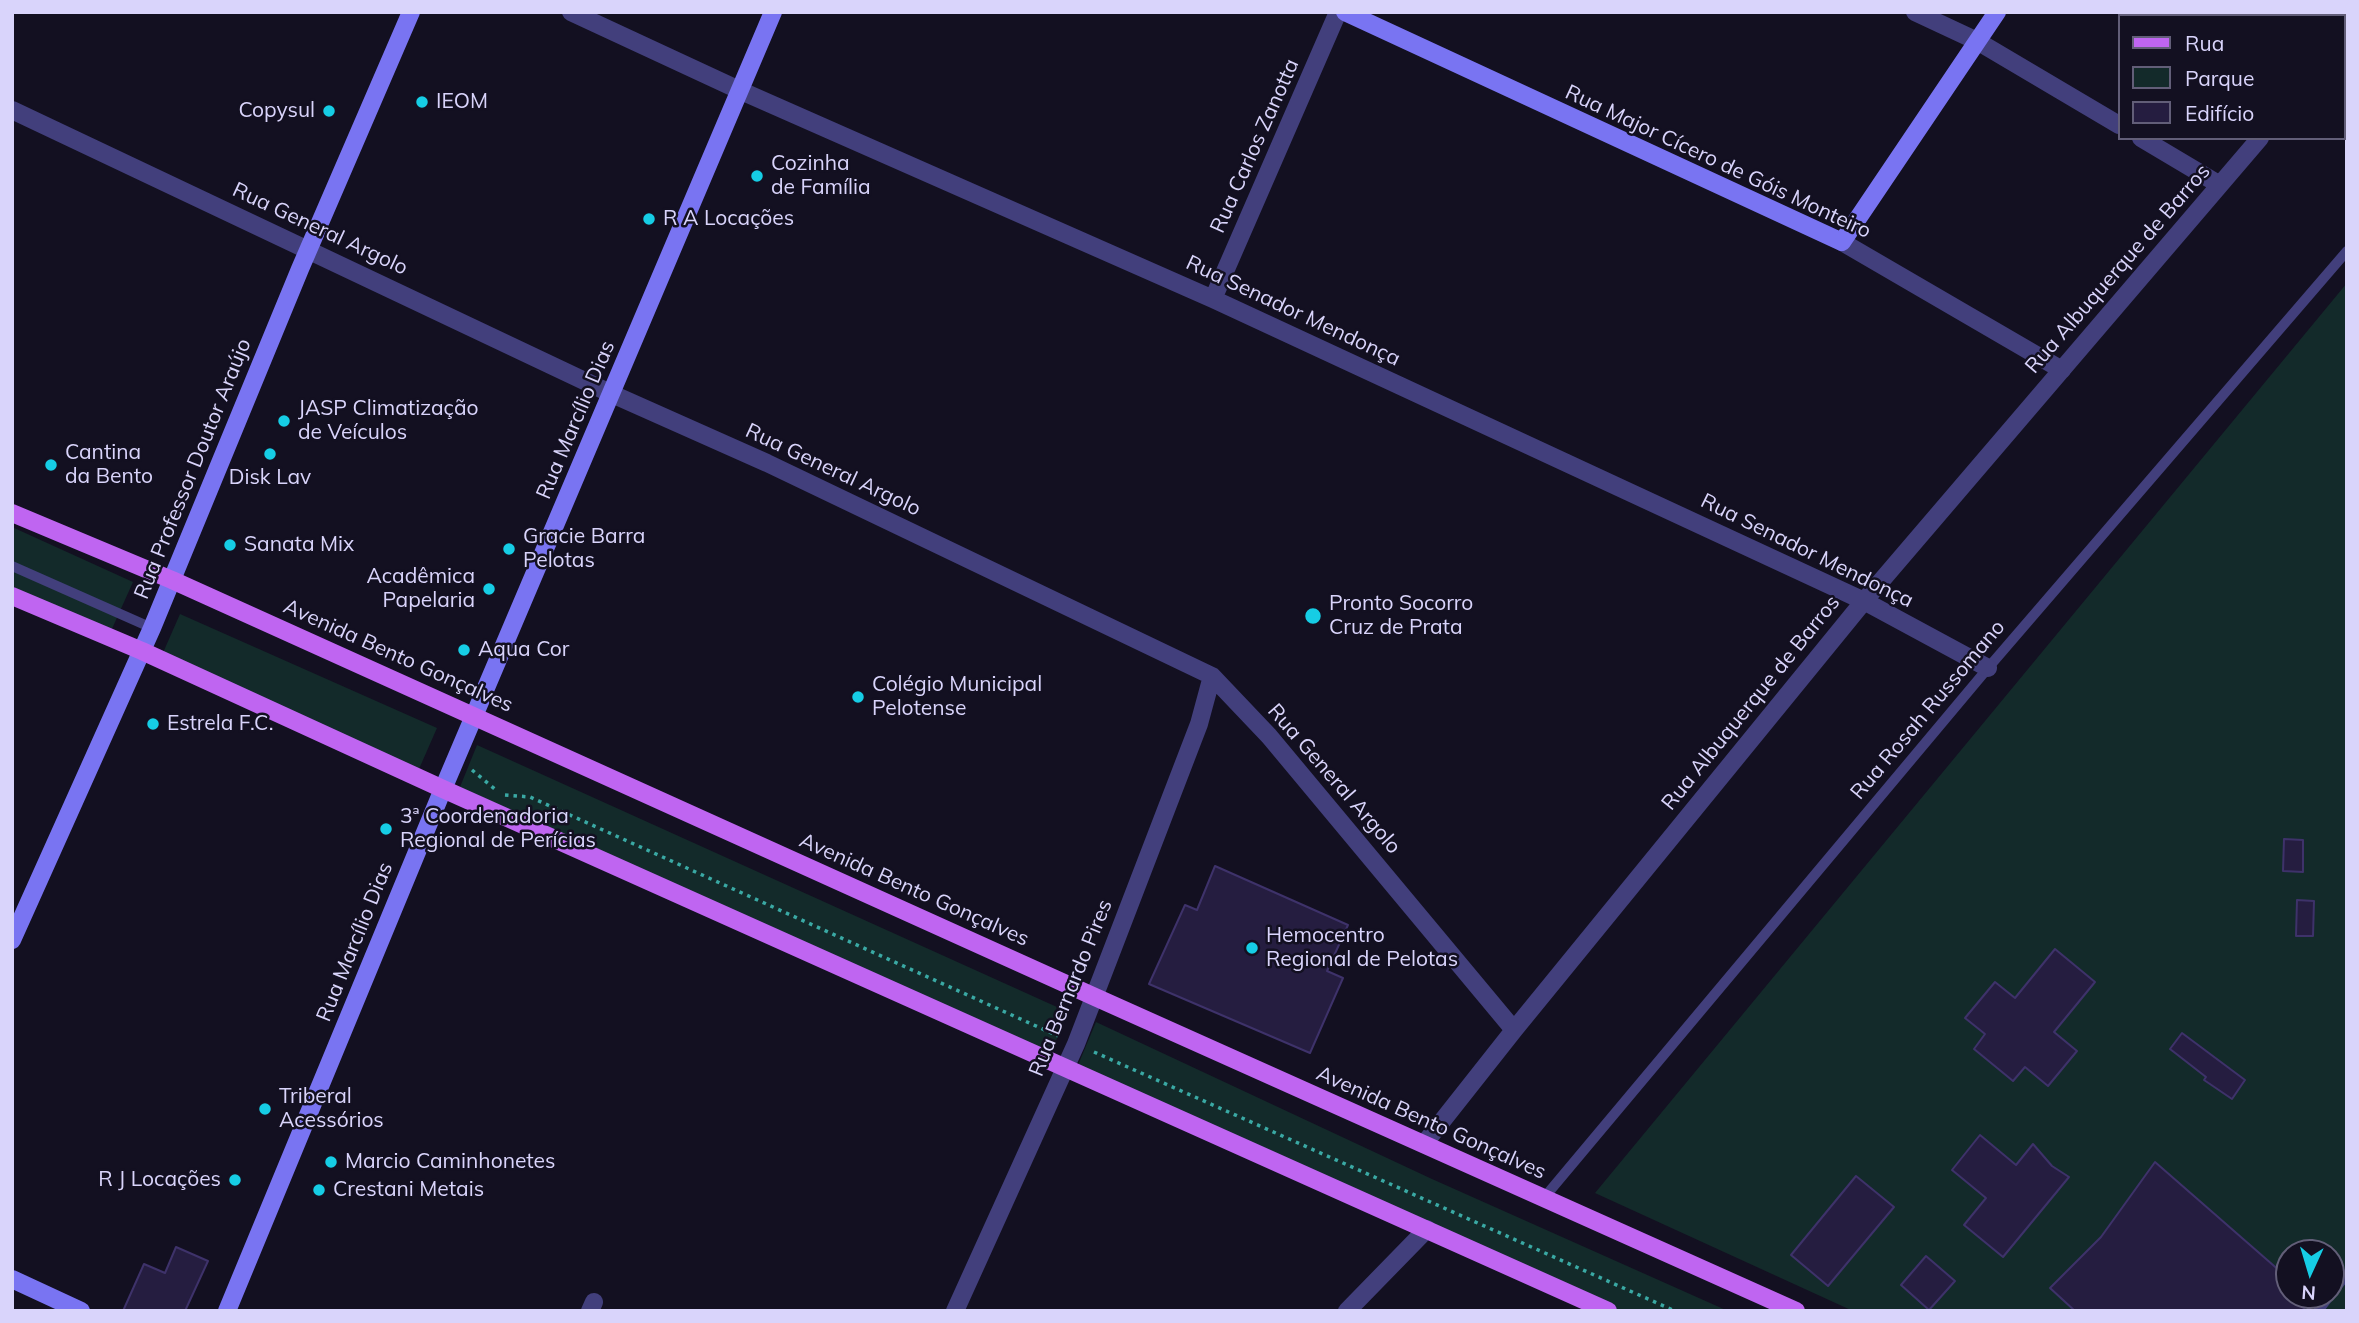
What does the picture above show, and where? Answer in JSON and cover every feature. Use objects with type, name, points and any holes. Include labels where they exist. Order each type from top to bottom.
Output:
[{"type":"main road","name":"Rua Professor Doutor Araújo","points":[[12,940],[152,628],[309,249],[411,12]]},
{"type":"main road","name":"Rua Marcílio Dias","points":[[227,1311],[443,789],[774,12]]},
{"type":"main road","name":"Rua Major Cícero de Góis Monteiro","points":[[1345,12],[1842,243]]},
{"type":"main road","points":[[1842,243],[1997,12]]},
{"type":"main road","name":"Avenida Bento Gonçalves","points":[[12,513],[172,580],[1796,1311]]},
{"type":"main road","points":[[12,596],[142,651],[443,789],[1608,1311]]},
{"type":"main road","points":[[12,1279],[81,1311]]},
{"type":"street","name":"Rua Senador Mendonça","points":[[571,12],[739,90],[1213,299],[1864,601],[1988,668]]},
{"type":"street","name":"Rua Carlos Zanotta","points":[[1213,299],[1338,12]]},
{"type":"street","points":[[1915,12],[1977,41],[2118,124]]},
{"type":"street","name":"Rua General Argolo","points":[[12,110],[612,394],[779,469],[1212,676],[1269,736],[1514,1030]]},
{"type":"street","points":[[2144,140],[2220,185]]},
{"type":"street","name":"Rua Albuquerque de Barros","points":[[1424,1144],[1864,601],[2258,140]]},
{"type":"street","name":"Rua Major Cícero de Góis Monteiro","points":[[1842,243],[2062,370]]},
{"type":"street","name":"Rua Bernardo Pires","points":[[955,1311],[1095,997],[1199,724],[1212,676]]},
{"type":"street","points":[[1347,1311],[1427,1229]]},
{"type":"lane","name":"Rua Rosah Russomano","points":[[1543,1199],[1988,668],[2347,251]]},
{"type":"lane","points":[[12,566],[152,628]]},
{"type":"green space","points":[[2347,283],[2347,1311],[1853,1311],[1595,1193]]},
{"type":"green space","points":[[12,527],[133,582],[111,631],[12,587]]},
{"type":"green space","points":[[180,614],[437,728],[419,769],[162,655]]},
{"type":"green space","points":[[477,745],[1068,1012],[1050,1055],[460,787]]},
{"type":"green space","points":[[1096,1022],[1432,1179],[1728,1311],[1617,1311],[1078,1065]]},
{"type":"building","points":[[2284,839],[2303,840],[2303,872],[2283,871]]},
{"type":"building","name":"Hemocentro Regional de Pelotas","points":[[1215,866],[1348,925],[1327,971],[1343,978],[1310,1053],[1149,984],[1185,905],[1197,910]]},
{"type":"building","points":[[2297,900],[2314,901],[2313,936],[2296,936]]},
{"type":"building","points":[[2055,949],[2095,982],[2054,1032],[2077,1051],[2048,1086],[2025,1067],[2013,1081],[1974,1049],[1985,1034],[1965,1018],[1995,982],[2015,998]]},
{"type":"building","points":[[2182,1033],[2245,1080],[2232,1099],[2204,1080],[2206,1077],[2170,1049]]},
{"type":"building","points":[[1980,1135],[2016,1165],[2033,1144],[2052,1166],[2069,1177],[2003,1257],[1964,1225],[1986,1198],[1952,1170]]},
{"type":"building","points":[[2155,1162],[2275,1267],[2275,1309],[2304,1309],[2075,1311],[2050,1288],[2101,1237]]},
{"type":"building","points":[[1856,1176],[1894,1207],[1828,1286],[1791,1255]]},
{"type":"building","points":[[176,1247],[208,1261],[185,1311],[123,1311],[144,1264],[165,1273]]},
{"type":"building","points":[[1926,1256],[1955,1281],[1929,1310],[1901,1285]]},
{"type":"place","name":"IEOM","points":[[422,102]]},
{"type":"place","name":"Copysul","points":[[329,111]]},
{"type":"place","name":"Cozinha de Família","points":[[757,176]]},
{"type":"place","name":"R A Locações","points":[[649,219]]},
{"type":"place","name":"JASP Climatização de Veículos","points":[[284,421]]},
{"type":"place","name":"Disk Lav","points":[[270,454]]},
{"type":"place","name":"Cantina da Bento","points":[[51,465]]},
{"type":"place","name":"Sanata Mix","points":[[230,545]]},
{"type":"place","name":"Gracie Barra Pelotas","points":[[509,549]]},
{"type":"place","name":"Acadêmica Papelaria","points":[[489,589]]},
{"type":"place","name":"Pronto Socorro Cruz de Prata","points":[[1313,616]]},
{"type":"place","name":"Aqua Cor","points":[[464,650]]},
{"type":"place","name":"Colégio Municipal Pelotense","points":[[858,697]]},
{"type":"place","name":"Estrela F.C.","points":[[153,724]]},
{"type":"place","name":"3ª Coordenadoria Regional de Perícias","points":[[386,829]]},
{"type":"place","name":"Hemocentro Regional de Pelotas","points":[[1252,948]]},
{"type":"place","name":"Triberal Acessórios","points":[[265,1109]]},
{"type":"place","name":"Marcio Caminhonetes","points":[[331,1162]]},
{"type":"place","name":"R J Locações","points":[[235,1180]]},
{"type":"place","name":"Crestani Metais","points":[[319,1190]]}]
